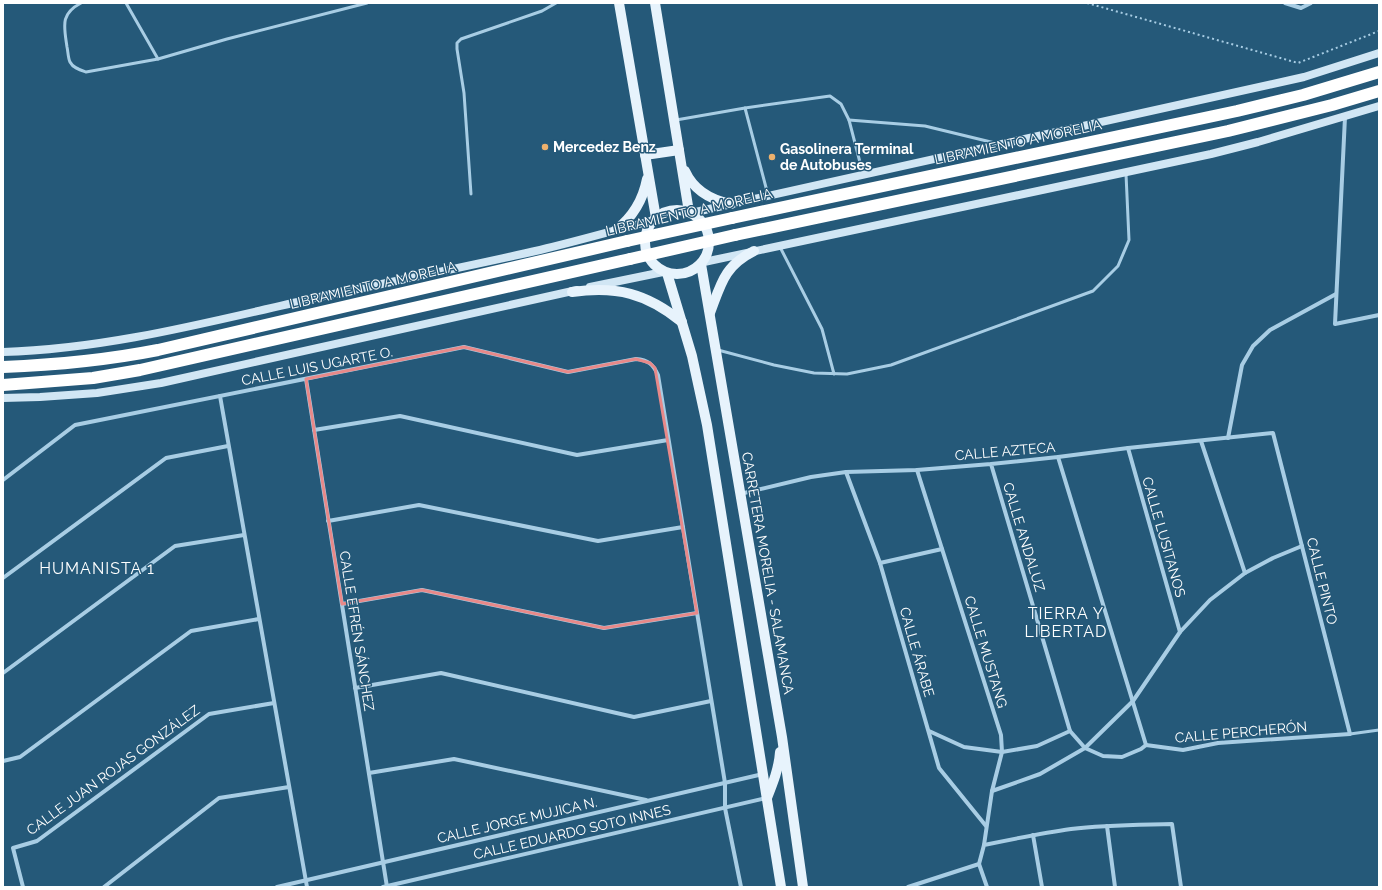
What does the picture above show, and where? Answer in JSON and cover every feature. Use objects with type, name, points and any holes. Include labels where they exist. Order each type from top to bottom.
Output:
[{"type":"highway","name":"LIBRAMIENTO A MORELIA","points":[[3,367],[116,358],[158,350],[627,241],[1237,111],[1303,95],[1379,72]]},
{"type":"highway","points":[[3,385],[93,378],[140,370],[735,235],[1235,129],[1332,105],[1379,91]]},
{"type":"main road","points":[[3,352],[114,342],[167,332],[411,277],[542,250],[655,219],[666,212],[671,211],[683,210],[690,212],[705,225],[710,237],[709,250],[702,263],[695,270],[675,275],[665,272],[658,268],[650,260],[645,248],[647,230],[655,219],[619,3]]},
{"type":"main road","points":[[655,3],[679,150],[685,173],[700,191],[709,197],[731,204]]},
{"type":"main road","points":[[690,212],[1304,77],[1379,52]]},
{"type":"main road","points":[[702,263],[1126,172],[1258,142],[1379,106]]},
{"type":"main road","points":[[645,155],[679,150]]},
{"type":"main road","points":[[682,162],[690,212]]},
{"type":"main road","points":[[616,230],[626,222],[640,202],[644,191],[647,167]]},
{"type":"main road","points":[[709,314],[722,281],[728,272],[735,263],[754,251]]},
{"type":"main road","name":"CARRETERA MORELIA - SALAMANCA","points":[[702,263],[709,314],[782,738],[803,887]]},
{"type":"main road","points":[[3,398],[97,393],[161,383],[665,272]]},
{"type":"main road","points":[[665,272],[682,322],[700,390],[707,425],[782,887]]},
{"type":"main road","points":[[572,292],[591,289],[605,289],[631,293],[649,300],[667,310],[682,322]]},
{"type":"main road","points":[[767,798],[779,764],[782,738]]},
{"type":"street","points":[[1285,3],[1301,8],[1312,3]]},
{"type":"street","points":[[1345,117],[1335,324],[1379,315]]},
{"type":"street","points":[[1228,438],[1242,365],[1253,346],[1270,330],[1336,294]]},
{"type":"street","name":"CALLE LUIS UGARTE O.","points":[[3,480],[75,425],[464,347],[568,372],[636,359],[650,363],[655,368],[658,375],[668,440]]},
{"type":"street","name":"CALLE EFRÉN SÁNCHEZ","points":[[306,379],[386,887]]},
{"type":"street","points":[[220,396],[306,887]]},
{"type":"street","points":[[314,430],[400,416],[577,455],[668,440],[725,783],[725,808],[741,887]]},
{"type":"street","name":"CALLE AZTECA","points":[[740,494],[812,477],[846,472],[917,470],[991,464],[1128,448],[1273,434]]},
{"type":"street","name":"CALLE PINTO","points":[[1273,434],[1350,734]]},
{"type":"street","points":[[1201,441],[1245,573]]},
{"type":"street","points":[[3,578],[166,458],[228,446]]},
{"type":"street","name":"CALLE LUSITANOS","points":[[1128,448],[1180,632]]},
{"type":"street","points":[[929,731],[964,747],[1002,752],[1037,746],[1070,731],[1084,748],[1103,756],[1122,757],[1141,749],[1146,745],[1058,457]]},
{"type":"street","name":"CALLE ANDALUZ","points":[[991,464],[1070,731]]},
{"type":"street","name":"CALLE MUSTANG","points":[[917,470],[1001,735],[1002,752],[992,792],[984,845],[979,864]]},
{"type":"street","name":"CALLE ÁRABE","points":[[846,472],[880,562],[939,768],[986,826]]},
{"type":"street","points":[[328,521],[419,505],[598,541],[683,527]]},
{"type":"street","points":[[3,673],[175,546],[244,535]]},
{"type":"street","points":[[992,792],[1040,774],[1084,748],[1133,701],[1180,632],[1210,600],[1245,573],[1273,558],[1302,546]]},
{"type":"street","points":[[880,562],[942,549]]},
{"type":"street","points":[[342,604],[422,590],[604,628],[697,613]]},
{"type":"street","points":[[3,761],[20,757],[191,631],[259,619]]},
{"type":"street","points":[[355,688],[441,673],[634,717],[711,701]]},
{"type":"street","name":"CALLE JUAN ROJAS GONZÁLEZ","points":[[23,887],[14,848],[37,842],[209,714],[274,703]]},
{"type":"street","name":"CALLE PERCHERÓN","points":[[1146,745],[1183,750],[1218,743],[1350,734]]},
{"type":"street","points":[[369,773],[454,759],[648,800]]},
{"type":"street","name":"CALLE JORGE MUJICA N.","points":[[277,887],[763,774]]},
{"type":"street","points":[[104,887],[220,798],[289,787]]},
{"type":"street","name":"CALLE EDUARDO SOTO INNES","points":[[386,887],[767,798]]},
{"type":"street","points":[[984,845],[1070,829],[1172,824],[1181,887]]},
{"type":"street","points":[[1108,826],[1114,887]]},
{"type":"street","points":[[1033,835],[1042,887]]},
{"type":"street","points":[[908,887],[979,864],[987,887]]},
{"type":"lane","points":[[81,3],[71,8],[66,18],[65,30],[70,62],[75,68],[86,72],[158,58],[367,3]]},
{"type":"lane","points":[[126,3],[158,58]]},
{"type":"lane","points":[[472,194],[469,176],[466,108],[458,42],[461,39],[542,11],[556,3]]},
{"type":"lane","points":[[674,120],[830,96],[841,104],[849,120],[863,174]]},
{"type":"lane","points":[[745,108],[768,195]]},
{"type":"lane","points":[[849,120],[924,126],[1001,144]]},
{"type":"lane","points":[[716,350],[814,374],[847,374],[890,365],[1093,291],[1118,266],[1129,240],[1126,172]]},
{"type":"lane","points":[[779,246],[822,329],[834,374]]},
{"type":"lane","name":"CALLE PERCHERÓN","points":[[1350,734],[1379,730]]},
{"type":"path","points":[[1087,3],[1298,63],[1379,31]]},
{"type":"highlighted area","points":[[464,347],[568,372],[636,359],[650,363],[655,368],[697,613],[604,628],[422,590],[342,604],[306,379]]},
{"type":"place","name":"Mercedez Benz","points":[[545,147]]},
{"type":"place","name":"Gasolinera Terminal de Autobuses","points":[[772,157]]},
{"type":"district","name":"HUMANISTA 1","points":[[97,568]]},
{"type":"district","name":"TIERRA Y LIBERTAD","points":[[1066,622]]}]
